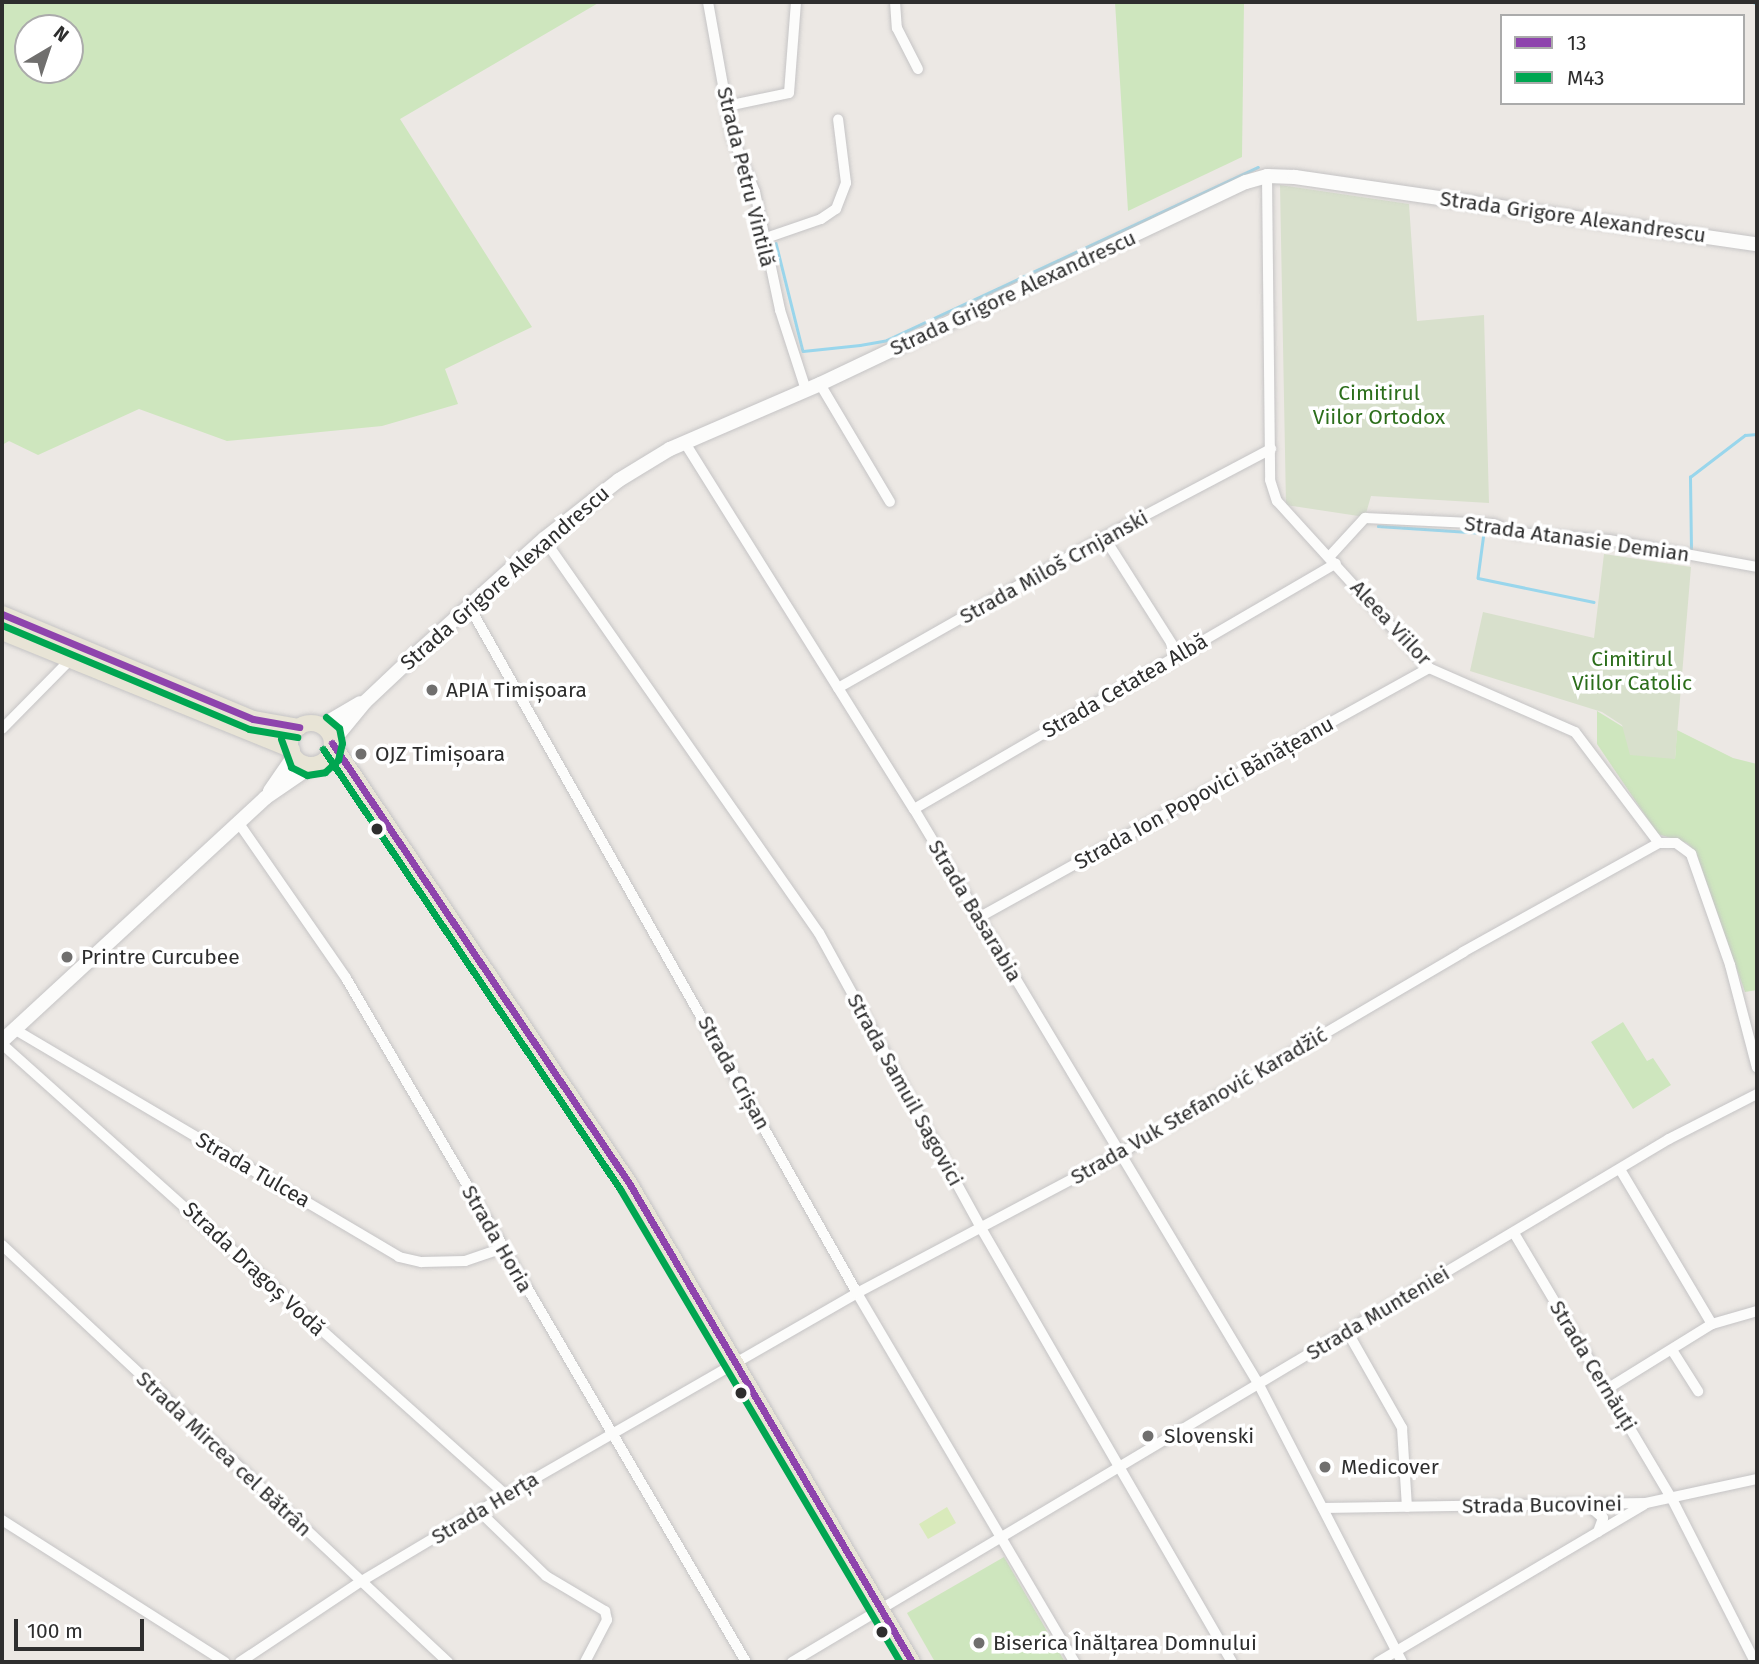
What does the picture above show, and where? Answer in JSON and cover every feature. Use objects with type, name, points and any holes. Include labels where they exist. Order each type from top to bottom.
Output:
[{"type":"main road","points":[[2,614],[74,654],[356,783]]},
{"type":"main road","points":[[2,632],[74,654],[272,726],[321,726],[356,783],[629,1183],[912,1662]]},
{"type":"main road","points":[[293,753],[292,736],[299,727]]},
{"type":"main road","points":[[316,764],[332,743]]},
{"type":"street","name":"Strada Petru Vintilă","points":[[708,2],[732,136],[755,192],[763,239],[806,390]]},
{"type":"street","points":[[727,106],[789,93],[796,2]]},
{"type":"street","points":[[895,2],[897,29],[918,69]]},
{"type":"street","points":[[763,239],[821,219],[836,209],[846,183],[838,119]]},
{"type":"street","name":"Strada Grigore Alexandrescu","points":[[332,743],[365,702],[469,606],[544,539],[618,480],[684,443],[820,384],[1267,176],[1757,244]]},
{"type":"street","name":"Aleea Viilor","points":[[1267,176],[1270,480],[1277,501],[1429,668],[1575,732],[1659,844]]},
{"type":"street","points":[[820,384],[890,502]]},
{"type":"street","name":"Strada Basarabia","points":[[684,443],[914,809],[1258,1383],[1402,1662]]},
{"type":"street","name":"Strada Miloš Crnjanski","points":[[838,688],[1104,537],[1271,449]]},
{"type":"street","name":"Strada Atanasie Demian","points":[[1333,560],[1365,518],[1493,524],[1517,533],[1609,540],[1757,567]]},
{"type":"street","points":[[1104,537],[1179,655]]},
{"type":"street","name":"Strada Samuil Sagovici","points":[[544,539],[805,910],[981,1228],[1232,1662]]},
{"type":"street","name":"Strada Cetatea Albă","points":[[914,809],[1179,655],[1333,560]]},
{"type":"street","name":"Strada Crișan","points":[[469,606],[857,1293],[1074,1662]]},
{"type":"street","points":[[2,729],[74,654]]},
{"type":"street","name":"Strada Ion Popovici Bănățeanu","points":[[978,918],[1429,668]]},
{"type":"street","name":"Strada Grigore Alexandrescu","points":[[321,726],[365,702]]},
{"type":"street","points":[[265,797],[293,753]]},
{"type":"street","points":[[2,1043],[265,797],[316,764]]},
{"type":"street","name":"Strada Horia","points":[[238,822],[346,978],[610,1435],[746,1662]]},
{"type":"street","points":[[1659,844],[1684,847],[1694,861],[1730,965],[1757,1069]]},
{"type":"street","name":"Strada Vuk Stefanović Karadžić","points":[[736,1364],[857,1293],[1121,1153],[1463,952],[1659,844]]},
{"type":"street","name":"Strada Tulcea","points":[[14,1029],[399,1256],[444,1263],[490,1256],[503,1248]]},
{"type":"street","name":"Strada Dragoș Vodă","points":[[2,1043],[506,1495]]},
{"type":"street","name":"Strada Munteniei","points":[[792,1662],[882,1612],[1258,1383],[1621,1171],[1702,1120],[1757,1094]]},
{"type":"street","points":[[1621,1171],[1712,1324]]},
{"type":"street","name":"Strada Cernăuți","points":[[1514,1233],[1672,1499],[1755,1662]]},
{"type":"street","name":"Strada Mircea cel Bătrân","points":[[2,1245],[448,1662]]},
{"type":"street","points":[[1607,1390],[1712,1324],[1757,1311]]},
{"type":"street","points":[[1347,1331],[1402,1428],[1407,1507]]},
{"type":"street","points":[[1672,1350],[1698,1391]]},
{"type":"street","name":"Strada Herța","points":[[240,1662],[360,1582],[736,1364]]},
{"type":"street","name":"Strada Bucovinei","points":[[1323,1508],[1646,1503],[1757,1479]]},
{"type":"street","points":[[1378,1662],[1646,1503]]},
{"type":"street","points":[[1588,1505],[1603,1518],[1597,1533]]},
{"type":"street","points":[[479,1511],[546,1576],[605,1611],[607,1620],[585,1662]]},
{"type":"street","points":[[2,1520],[225,1662]]},
{"type":"green space","points":[[2,2],[600,2],[400,119],[532,327],[445,369],[458,404],[382,426],[227,441],[139,409],[38,455],[9,441],[2,445]]},
{"type":"green space","points":[[1115,2],[1244,2],[1242,157],[1128,211]]},
{"type":"green space","name":"Cimitirul Viilor Ortodox","points":[[1280,185],[1409,204],[1417,321],[1484,315],[1489,503],[1371,496],[1365,517],[1286,505]]},
{"type":"green space","name":"Cimitirul Viilor Catolic","points":[[1604,554],[1691,567],[1675,759],[1630,755],[1622,725],[1602,712],[1470,671],[1483,612],[1594,638]]},
{"type":"green space","points":[[1597,711],[1675,759],[1677,730],[1733,758],[1757,764],[1757,990],[1745,992],[1696,852],[1687,843],[1658,834],[1597,744]]},
{"type":"green space","points":[[1623,1022],[1647,1061],[1653,1058],[1671,1085],[1633,1109],[1591,1042]]},
{"type":"green space","points":[[947,1507],[956,1523],[928,1539],[919,1524]]},
{"type":"green space","points":[[1004,1557],[1065,1662],[935,1662],[907,1613]]},
{"type":"waterway","points":[[1753,2],[1757,4]]},
{"type":"waterway","points":[[776,243],[803,351],[860,345],[887,340],[1258,167]]},
{"type":"waterway","points":[[1691,550],[1690,477],[1745,435],[1757,434]]},
{"type":"waterway","points":[[1378,526],[1484,533],[1478,578],[1594,602]]},
{"type":"transit line","name":"13","points":[[2,614],[253,719],[299,727]]},
{"type":"transit line","name":"M43","points":[[2,625],[249,729],[297,737]]},
{"type":"transit line","name":"M43","points":[[281,739],[291,767],[307,775],[325,772],[338,760],[342,743],[339,728],[326,717]]},
{"type":"transit line","name":"13","points":[[332,743],[629,1183],[912,1662]]},
{"type":"transit line","name":"M43","points":[[323,749],[620,1189],[900,1662]]},
{"type":"place","name":"APIA Timișoara","points":[[432,690]]},
{"type":"place","name":"OJZ Timișoara","points":[[361,754]]},
{"type":"place","name":"Printre Curcubee","points":[[67,957]]},
{"type":"place","name":"Slovenski","points":[[1148,1436]]},
{"type":"place","name":"Medicover","points":[[1325,1467]]},
{"type":"place","name":"Biserica Înălțarea Domnului","points":[[979,1643]]}]
